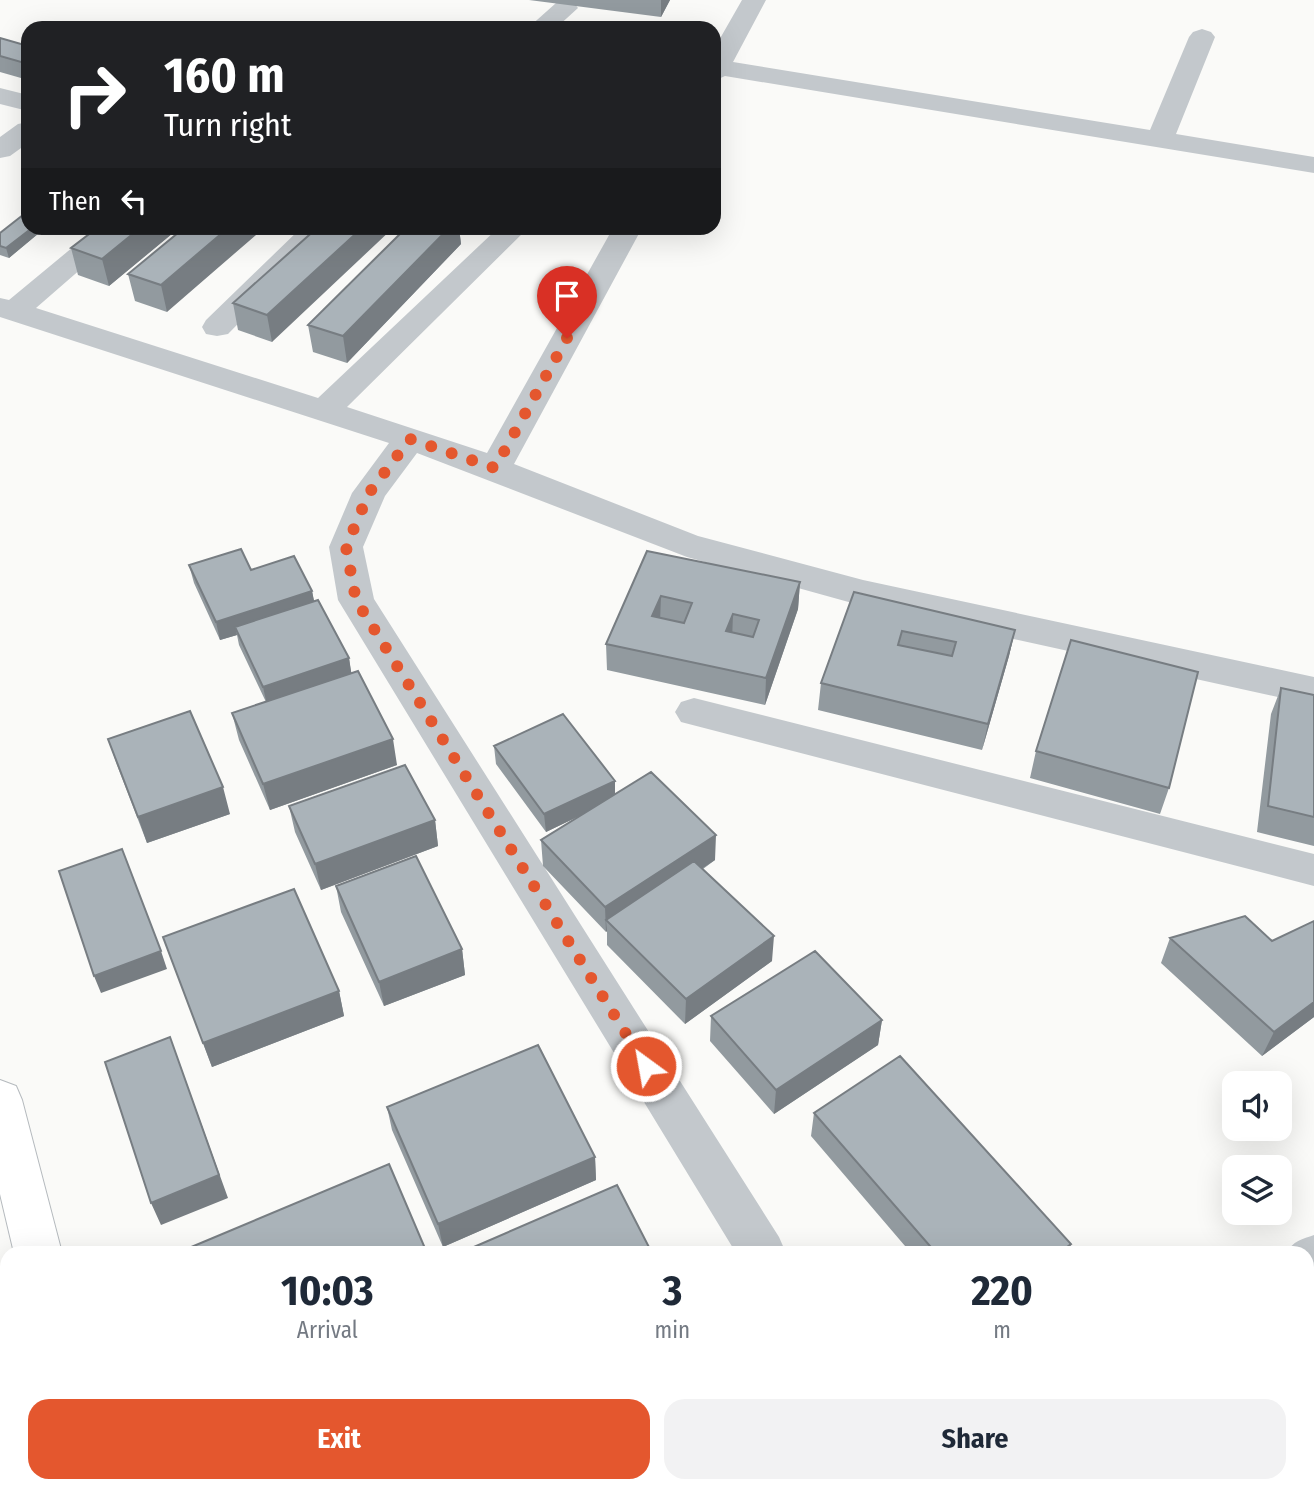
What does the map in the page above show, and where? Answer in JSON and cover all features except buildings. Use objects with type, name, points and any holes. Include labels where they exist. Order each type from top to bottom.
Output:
[{"type":"main road","points":[[0,1100],[36,1246]]},
{"type":"street","points":[[721,61],[754,0]]},
{"type":"street","points":[[549,21],[565,8]]},
{"type":"street","points":[[1160,139],[1202,37]]},
{"type":"street","points":[[721,71],[1314,164]]},
{"type":"street","points":[[0,96],[21,101]]},
{"type":"street","points":[[0,150],[21,135]]},
{"type":"street","points":[[7,309],[104,235]]},
{"type":"street","points":[[217,327],[310,235]]},
{"type":"street","points":[[324,411],[498,235]]},
{"type":"street","points":[[495,468],[624,235]]},
{"type":"street","points":[[7,309],[495,468],[687,545],[863,593],[1314,691]]},
{"type":"street","points":[[410,439],[369,493],[346,547],[356,600],[758,1246]]},
{"type":"street","points":[[694,712],[1314,870]]},
{"type":"route","points":[[567,338],[495,468],[410,439],[369,493],[346,547],[356,600],[646,1066]]}]
